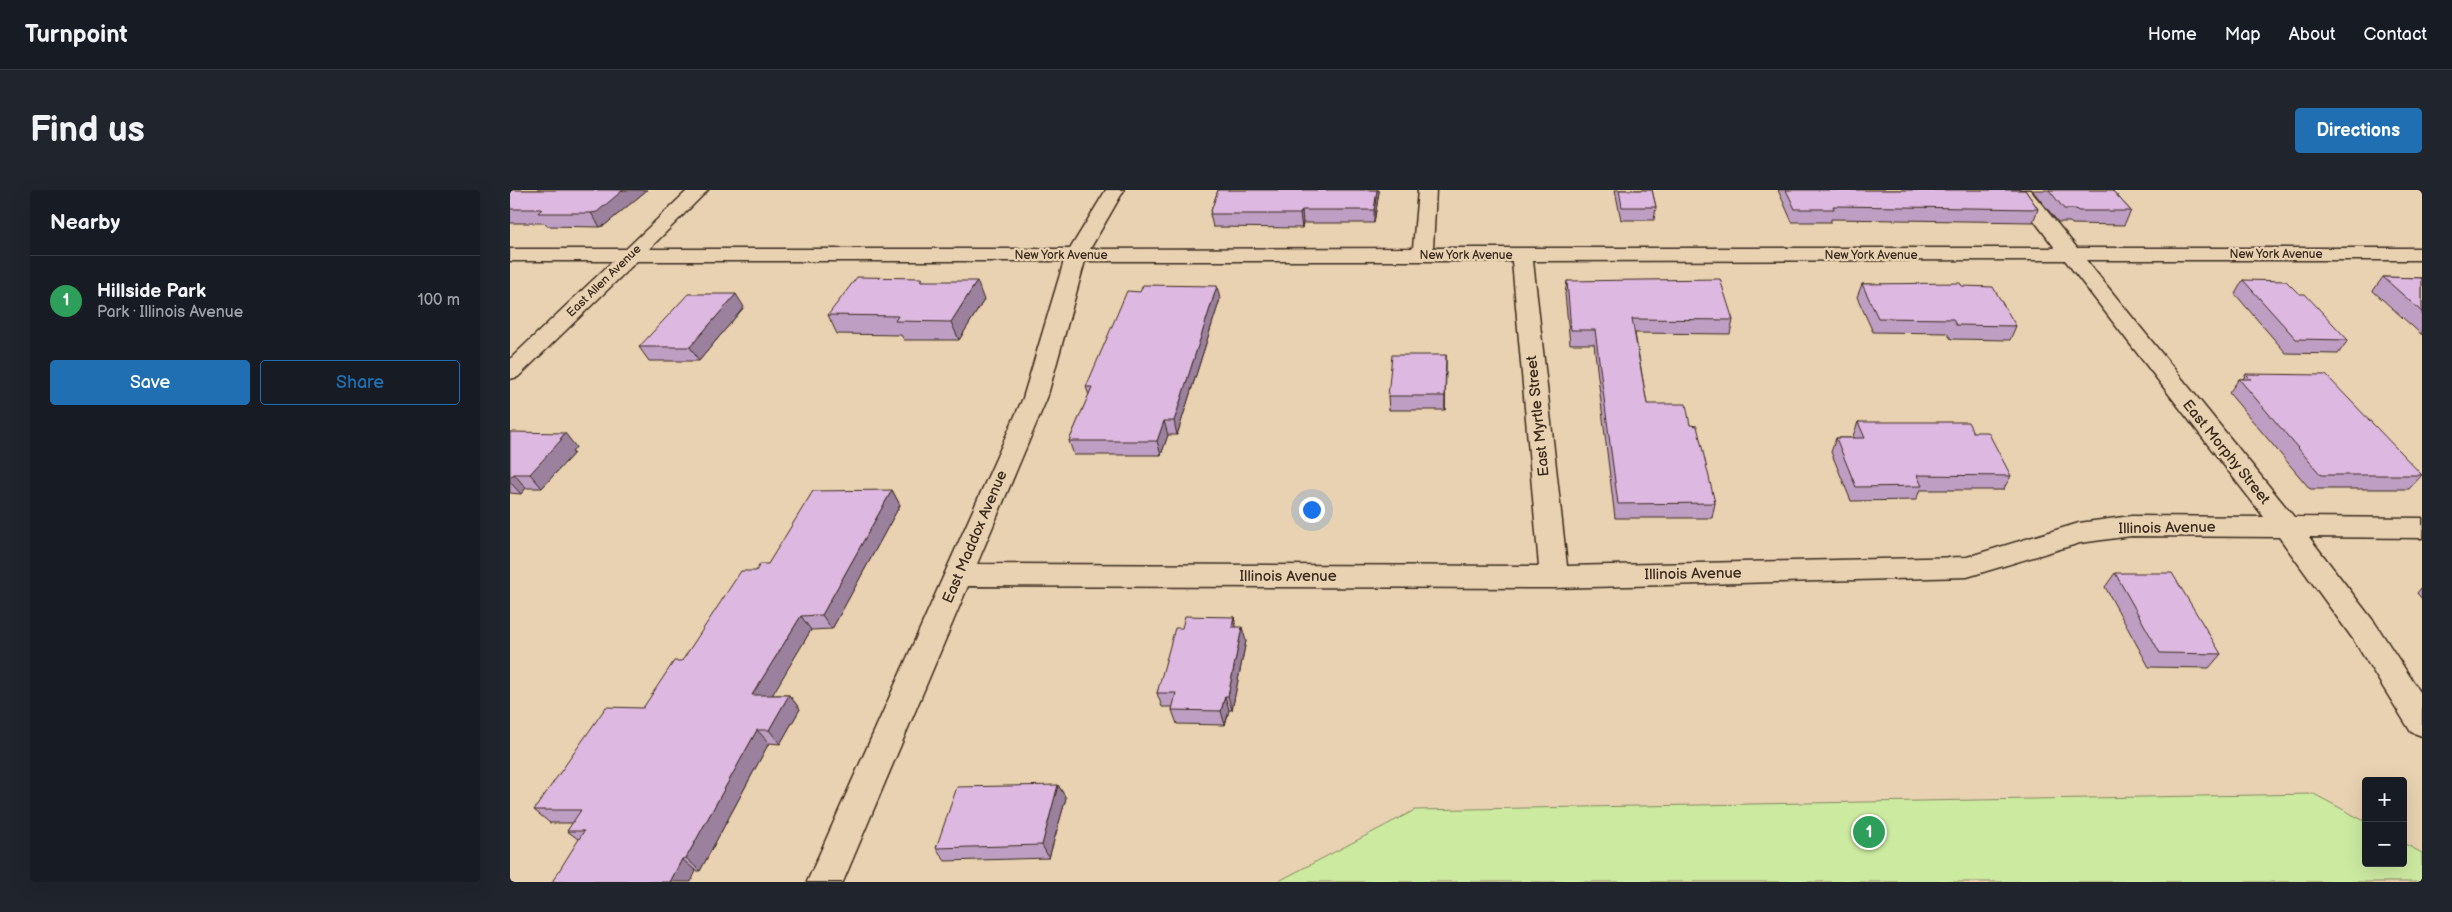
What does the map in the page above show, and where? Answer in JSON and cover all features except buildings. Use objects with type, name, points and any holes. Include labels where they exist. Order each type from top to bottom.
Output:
[{"type":"street","name":"East Allen Avenue","points":[[510,372],[699,190]]},
{"type":"street","name":"East Maddox Avenue","points":[[825,882],[1035,398],[1076,255],[1115,190]]},
{"type":"street","points":[[1423,255],[1427,190]]},
{"type":"street","name":"East Morphy Street","points":[[2020,190],[2287,528],[2364,631],[2422,722]]},
{"type":"street","name":"New York Avenue","points":[[510,255],[2422,254]]},
{"type":"street","name":"East Myrtle Street","points":[[1522,255],[1554,577]]},
{"type":"street","name":"Illinois Avenue","points":[[958,575],[1554,577],[1967,567],[2080,533],[2122,528],[2422,528]]},
{"type":"green space","points":[[2314,794],[2362,820],[2362,867],[2407,867],[2407,845],[2422,853],[2422,882],[1277,882],[1415,810]]},
{"type":"place","name":"Hillside Park","points":[[1869,832]]}]
